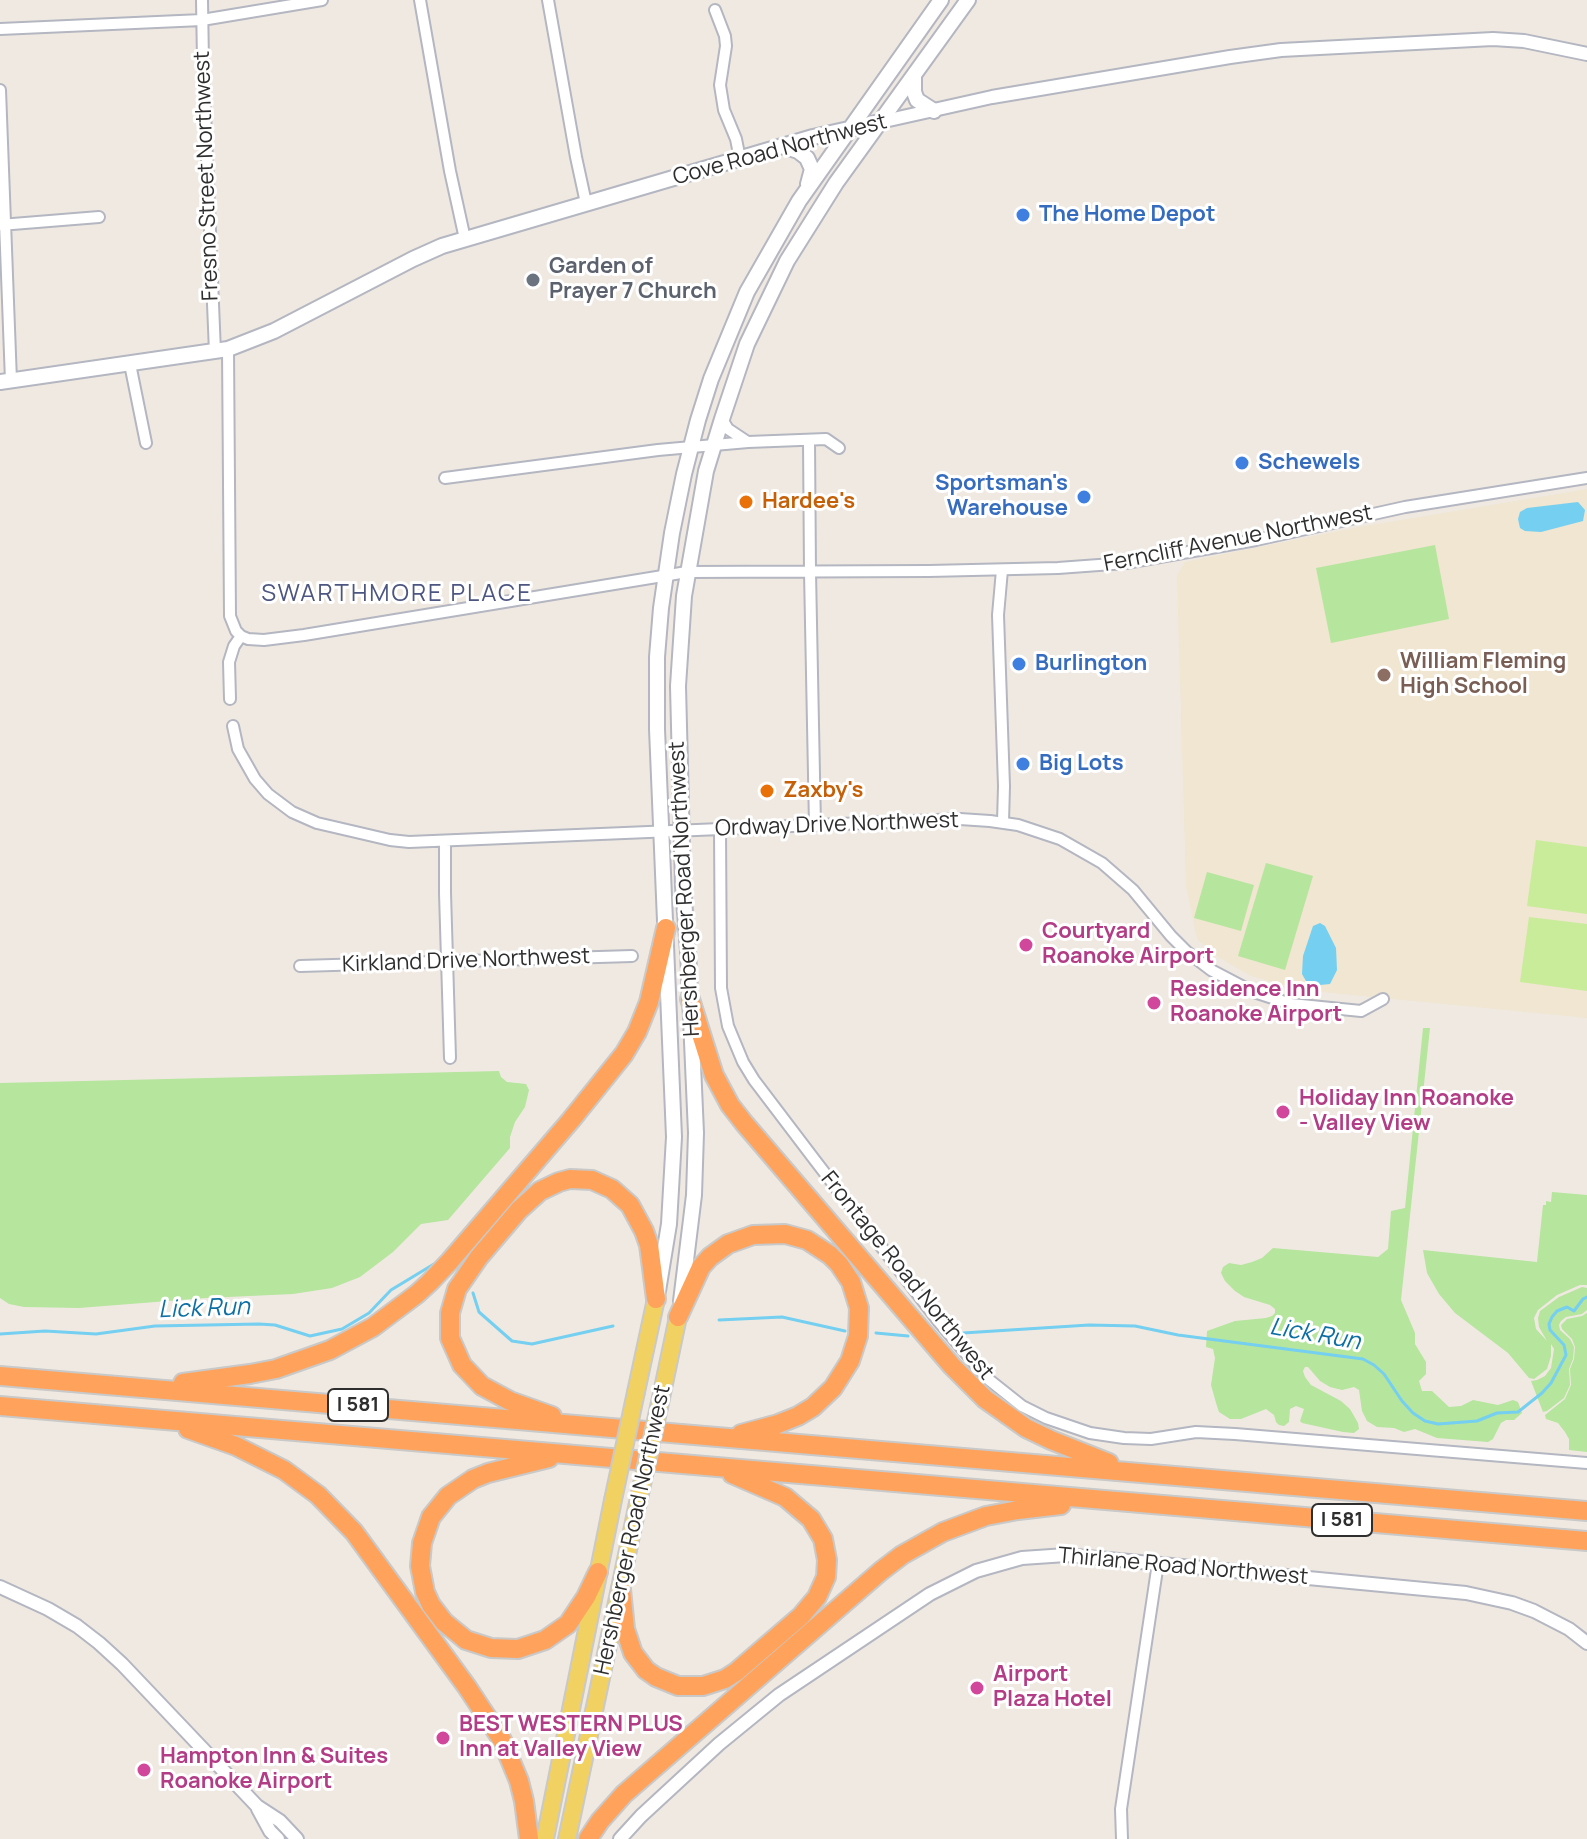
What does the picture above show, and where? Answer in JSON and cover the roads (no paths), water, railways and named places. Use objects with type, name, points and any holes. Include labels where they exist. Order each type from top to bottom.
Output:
[{"type":"highway","points":[[143,1388],[250,1374],[302,1361],[363,1332],[417,1294],[479,1229],[624,1054],[649,1002],[666,928]]},
{"type":"highway","points":[[690,999],[714,1075],[730,1105],[969,1384],[1026,1428],[1130,1472]]},
{"type":"highway","points":[[573,1424],[495,1394],[482,1386],[462,1365],[453,1348],[449,1324],[453,1299],[462,1279],[530,1199],[548,1186],[582,1179],[601,1183],[630,1205],[649,1245],[656,1299]]},
{"type":"highway","points":[[678,1317],[701,1267],[710,1257],[728,1244],[753,1235],[785,1234],[807,1240],[830,1255],[851,1282],[859,1308],[858,1336],[850,1361],[833,1388],[798,1416],[727,1437]]},
{"type":"highway","name":"I 581","points":[[0,1376],[1587,1511]]},
{"type":"highway","name":"I 581","points":[[0,1406],[1587,1541]]},
{"type":"highway","points":[[158,1419],[236,1446],[284,1470],[318,1495],[354,1532],[502,1740],[519,1781],[529,1839]]},
{"type":"highway","points":[[566,1454],[488,1473],[448,1496],[425,1530],[420,1553],[421,1577],[436,1614],[453,1631],[478,1645],[518,1649],[558,1633],[576,1614],[598,1572]]},
{"type":"highway","points":[[621,1589],[627,1639],[638,1661],[667,1683],[691,1688],[716,1683],[736,1672],[801,1616],[817,1597],[826,1577],[827,1560],[823,1539],[811,1519],[785,1497],[715,1467]]},
{"type":"highway","points":[[588,1839],[624,1794],[902,1555],[943,1532],[986,1516],[1097,1500]]},
{"type":"main road","name":"Hershberger Road Northwest","points":[[545,1839],[669,1224],[674,1137],[657,679],[661,608],[672,533],[691,447],[711,379],[747,292],[806,190],[941,0]]},
{"type":"main road","name":"Hershberger Road Northwest","points":[[567,1839],[678,1317],[694,1195],[696,1133],[681,831],[678,686],[684,596],[699,504],[713,445],[747,344],[787,261],[836,183],[968,0]]},
{"type":"main road","points":[[915,77],[917,100],[934,111]]},
{"type":"main road","name":"Cove Road Northwest","points":[[6,382],[221,350],[274,331],[424,254],[465,239],[782,146],[880,122]]},
{"type":"main road","points":[[782,146],[798,151],[810,163],[811,176],[806,190]]},
{"type":"street","name":"Fresno Street Northwest","points":[[202,0],[221,350],[230,616],[241,636]]},
{"type":"street","points":[[0,29],[202,20],[322,0]]},
{"type":"street","points":[[420,0],[465,239]]},
{"type":"street","points":[[548,0],[586,203]]},
{"type":"street","points":[[715,10],[726,46],[721,74],[722,97],[740,159]]},
{"type":"street","name":"Cove Road Northwest","points":[[880,122],[992,97],[1281,50],[1493,39],[1524,41],[1587,54]]},
{"type":"street","points":[[0,90],[6,382]]},
{"type":"street","points":[[2,225],[99,217]]},
{"type":"street","points":[[130,364],[146,443]]},
{"type":"street","points":[[722,419],[728,429],[748,442]]},
{"type":"street","points":[[445,478],[748,442],[826,439],[839,448]]},
{"type":"street","points":[[809,440],[815,826]]},
{"type":"street","name":"Ferncliff Avenue Northwest","points":[[241,636],[264,640],[304,635],[687,572],[1002,570],[1150,560],[1405,507],[1587,478]]},
{"type":"street","points":[[1002,570],[997,601],[1003,822]]},
{"type":"street","points":[[230,699],[229,662],[241,636]]},
{"type":"street","name":"Ordway Drive Northwest","points":[[233,726],[238,749],[255,779],[268,794],[292,812],[317,823],[390,840],[445,841],[960,819],[1018,825],[1051,835],[1102,863],[1133,890],[1186,951],[1211,970],[1251,991],[1291,1004],[1361,1011],[1383,999]]},
{"type":"street","name":"Frontage Road Northwest","points":[[720,829],[721,988],[728,1026],[743,1062],[939,1322],[988,1379],[1022,1406],[1090,1433],[1124,1438],[1151,1439],[1187,1432],[1222,1433],[1587,1463]]},
{"type":"street","points":[[445,841],[450,1058]]},
{"type":"street","name":"Kirkland Drive Northwest","points":[[300,966],[632,956]]},
{"type":"street","name":"Thirlane Road Northwest","points":[[620,1839],[719,1744],[779,1695],[905,1610],[953,1582],[1001,1563],[1044,1555],[1066,1555],[1466,1593],[1534,1611],[1587,1643]]},
{"type":"street","points":[[1122,1839],[1121,1809],[1158,1563]]},
{"type":"street","points":[[0,1587],[48,1609],[99,1643],[257,1806],[280,1821],[297,1839]]},
{"type":"street","points":[[257,1806],[270,1831],[278,1839]]},
{"type":"water","points":[[1578,502],[1585,510],[1583,521],[1541,532],[1520,528],[1520,512],[1527,508]]},
{"type":"water","points":[[1320,923],[1325,926],[1336,948],[1337,970],[1330,984],[1320,985],[1306,981],[1302,974],[1303,956],[1313,926]]},
{"type":"waterway","name":"Lick Run","points":[[0,1334],[45,1331],[96,1334],[155,1326],[259,1324],[275,1325],[310,1336],[342,1329],[369,1313],[391,1290],[434,1264]]},
{"type":"waterway","name":"Lick Run","points":[[473,1293],[479,1312],[512,1341],[532,1344],[613,1326]]},
{"type":"waterway","name":"Lick Run","points":[[963,1333],[1089,1325],[1135,1326],[1178,1335],[1363,1359],[1384,1374],[1413,1413],[1425,1421],[1438,1424],[1477,1421],[1497,1413],[1518,1412],[1542,1393],[1566,1355],[1564,1345],[1550,1330],[1552,1317],[1567,1307],[1574,1311],[1587,1297]]},
{"type":"waterway","name":"Lick Run","points":[[719,1320],[782,1317],[845,1331]]},
{"type":"waterway","name":"Lick Run","points":[[876,1333],[908,1336]]},
{"type":"place","name":"The Home Depot","points":[[1023,215]]},
{"type":"place","name":"Garden of Prayer 7 Church","points":[[533,280]]},
{"type":"place","name":"Schewels","points":[[1242,463]]},
{"type":"place","name":"Sportsman's Warehouse","points":[[1084,497]]},
{"type":"place","name":"Hardee's","points":[[746,502]]},
{"type":"place","name":"Burlington","points":[[1019,664]]},
{"type":"place","name":"William Fleming High School","points":[[1384,675]]},
{"type":"place","name":"Big Lots","points":[[1023,764]]},
{"type":"place","name":"Zaxby's","points":[[767,791]]},
{"type":"place","name":"Courtyard Roanoke Airport","points":[[1026,945]]},
{"type":"place","name":"Residence Inn Roanoke Airport","points":[[1154,1003]]},
{"type":"place","name":"Holiday Inn Roanoke - Valley View","points":[[1283,1112]]},
{"type":"place","name":"Airport Plaza Hotel","points":[[977,1688]]},
{"type":"place","name":"BEST WESTERN PLUS Inn at Valley View","points":[[443,1738]]},
{"type":"place","name":"Hampton Inn & Suites Roanoke Airport","points":[[144,1770]]},
{"type":"district","name":"SWARTHMORE PLACE","points":[[397,594]]}]
